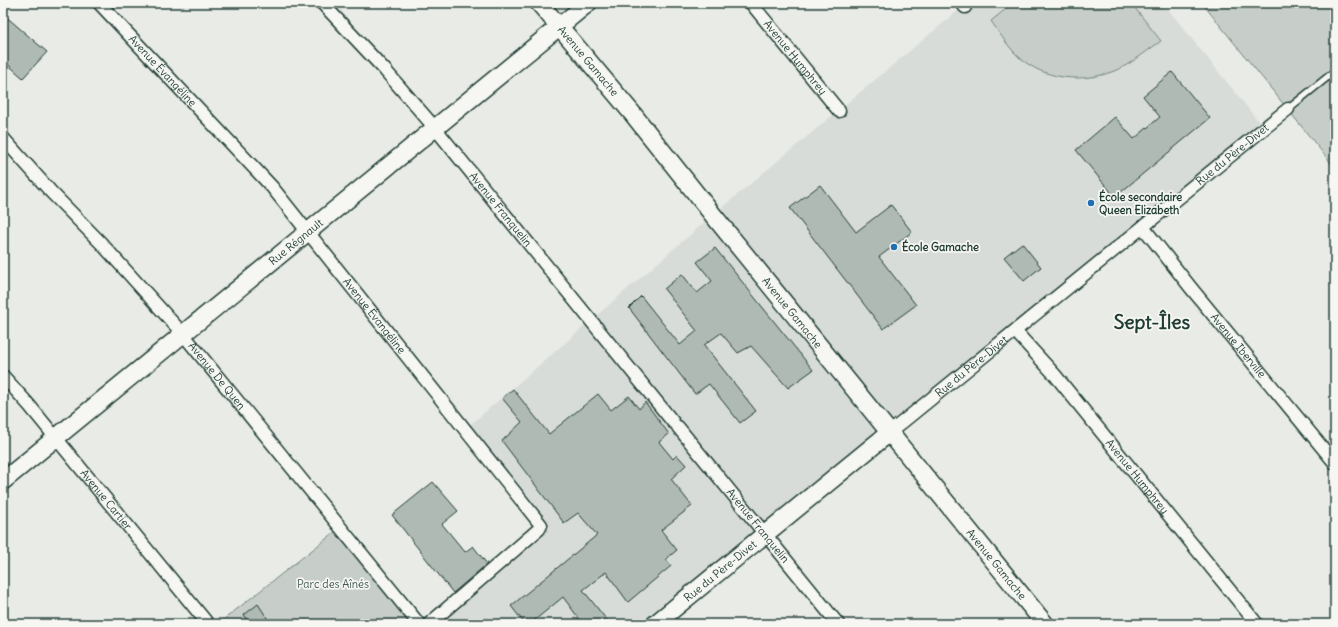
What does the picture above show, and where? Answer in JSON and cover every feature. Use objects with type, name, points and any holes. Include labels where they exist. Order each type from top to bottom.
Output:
[{"type":"street","name":"Avenue Évangéline","points":[[99,3],[272,187],[541,526],[429,624]]},
{"type":"street","name":"Avenue Franquelin","points":[[322,3],[384,69],[435,128],[838,624]]},
{"type":"street","name":"Avenue Gamache","points":[[538,3],[632,113],[712,215],[1045,624]]},
{"type":"street","name":"Rue Régnault","points":[[3,481],[588,3]]},
{"type":"street","name":"Avenue Humphrey","points":[[751,3],[839,111]]},
{"type":"street","name":"Rue du Père-Divet","points":[[655,624],[1288,109]]},
{"type":"street","name":"Avenue De Quen","points":[[3,138],[183,334],[419,624]]},
{"type":"street","name":"Avenue Iberville","points":[[1143,227],[1335,463]]},
{"type":"street","name":"Avenue Humphrey","points":[[1015,331],[1055,376],[1257,624]]},
{"type":"street","name":"Avenue Cartier","points":[[3,376],[56,438],[208,624]]},
{"type":"lane","points":[[1288,109],[1335,72]]},
{"type":"shaded area","points":[[967,3],[1163,3],[1264,128],[655,624],[429,624],[541,526],[470,425],[713,215]]},
{"type":"green space","points":[[1013,3],[1131,3],[1161,41],[1121,68],[1107,73],[1093,77],[1078,78],[1049,74],[1036,69],[1013,51],[991,21]]},
{"type":"green space","points":[[1202,3],[1335,3],[1335,168]]},
{"type":"green space","name":"Parc des Aînés","points":[[340,528],[413,624],[218,624]]},
{"type":"building","points":[[3,14],[47,52],[23,78],[3,60]]},
{"type":"building","points":[[1172,72],[1210,118],[1115,197],[1076,150],[1115,117],[1134,139],[1160,117],[1143,96]]},
{"type":"building","points":[[820,185],[856,232],[891,205],[912,232],[879,257],[916,305],[883,329],[790,208]]},
{"type":"building","points":[[1022,243],[1041,267],[1024,281],[1004,257]]},
{"type":"building","points":[[715,248],[813,370],[788,388],[751,346],[738,353],[721,333],[704,345],[756,411],[740,423],[709,384],[695,394],[629,308],[641,296],[680,345],[697,331],[664,289],[682,274],[697,293],[712,281],[697,262]]},
{"type":"building","points":[[513,389],[549,434],[598,394],[611,410],[629,396],[639,409],[645,402],[669,434],[659,442],[673,459],[677,455],[686,465],[671,479],[692,506],[661,530],[677,550],[666,559],[671,566],[628,602],[606,572],[583,590],[610,624],[583,624],[563,597],[530,624],[525,624],[511,606],[597,535],[578,513],[564,523],[502,441],[522,422],[502,398]]},
{"type":"building","points":[[433,482],[458,511],[442,524],[465,552],[473,546],[487,564],[453,593],[392,515]]},
{"type":"building","points":[[258,604],[271,624],[250,624],[244,615]]},
{"type":"place","name":"École secondaire Queen Elizabeth","points":[[1091,203]]},
{"type":"place","name":"École Gamache","points":[[894,247]]},
{"type":"district","name":"Sept-Îles","points":[[1152,322]]}]
